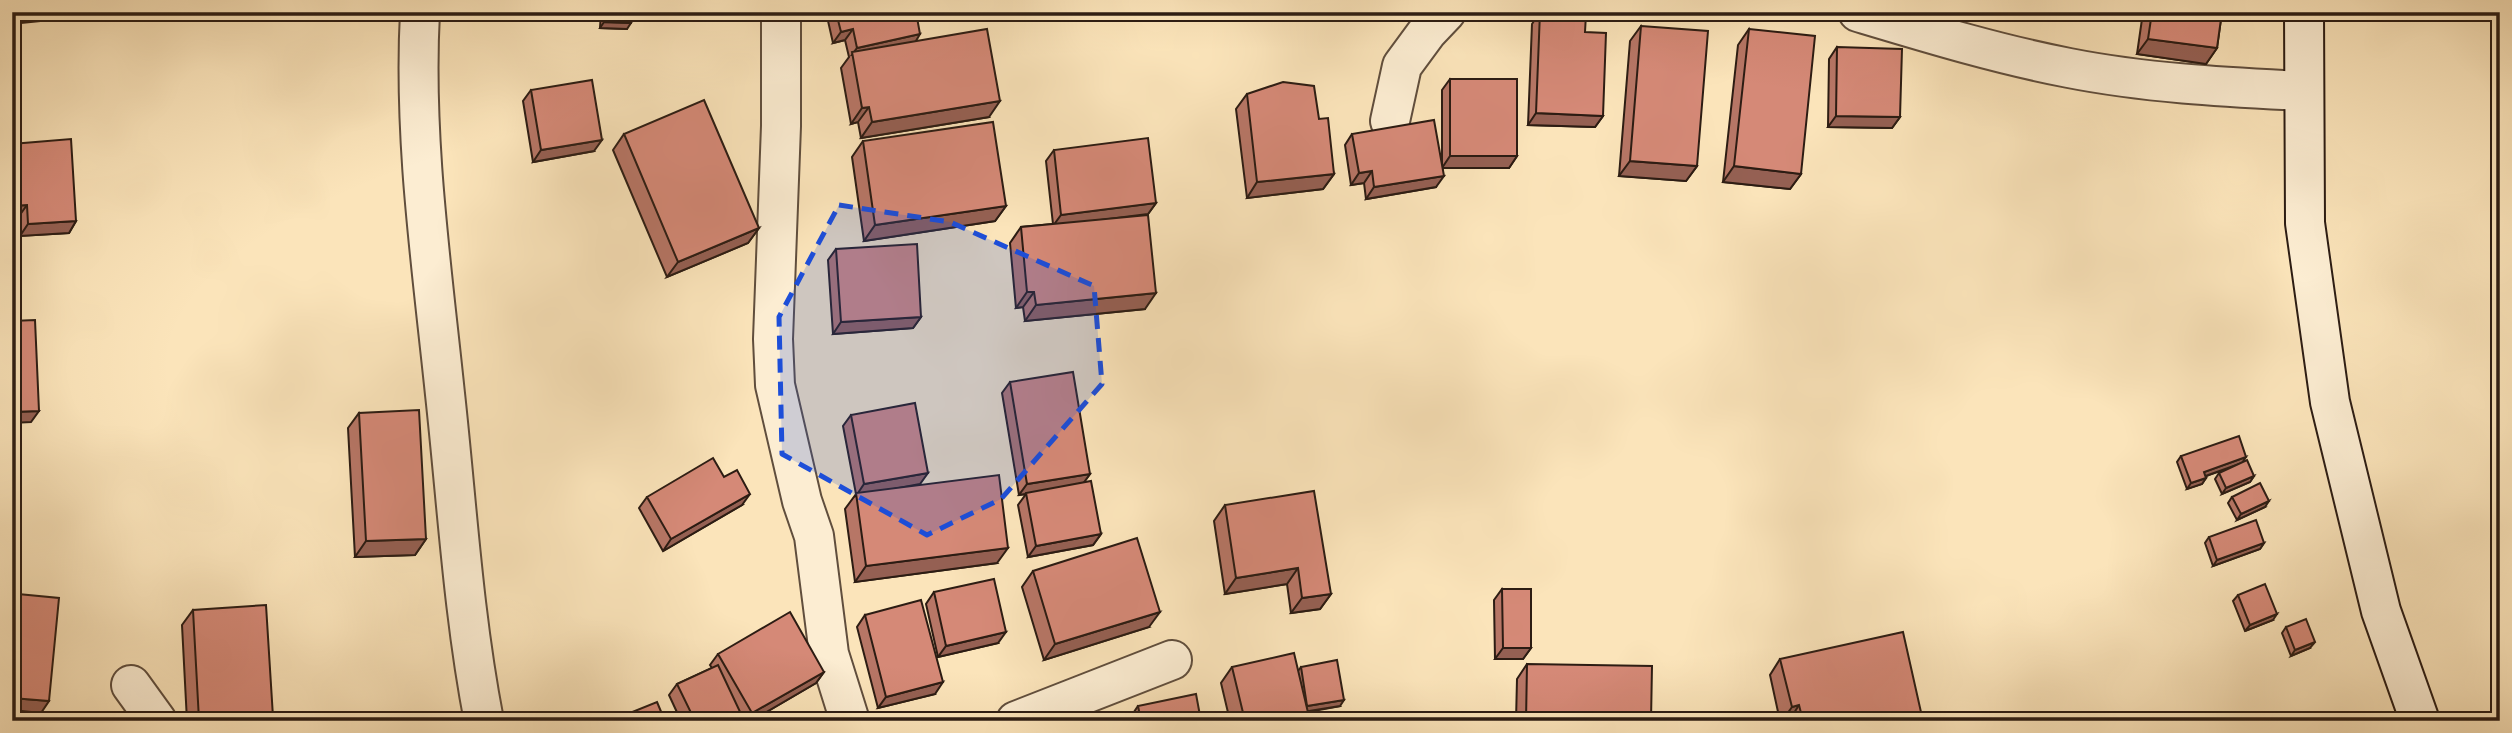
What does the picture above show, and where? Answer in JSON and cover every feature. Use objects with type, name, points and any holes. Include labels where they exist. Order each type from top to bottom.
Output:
[{"type":"street","points":[[419,12],[416,72],[434,283],[465,614],[484,721]]},
{"type":"street","points":[[781,12],[775,385],[802,501],[814,536],[829,654],[850,721]]},
{"type":"street","points":[[1390,121],[1402,66],[1446,12]]},
{"type":"street","points":[[1858,12],[1979,48],[2071,69],[2214,86],[2302,91]]},
{"type":"street","points":[[2304,12],[2302,91],[2305,223],[2330,402],[2381,611],[2420,721]]},
{"type":"street","points":[[1016,721],[1171,660]]},
{"type":"street","points":[[131,685],[157,721]]},
{"type":"highlighted area","points":[[839,205],[950,222],[1094,286],[1102,384],[1001,499],[927,535],[782,454],[779,317]]},
{"type":"building","points":[[605,12],[631,12],[631,23],[604,22]]},
{"type":"building","points":[[836,12],[916,12],[920,34],[857,48],[853,29],[841,32]]},
{"type":"building","points":[[1540,12],[1586,14],[1585,32],[1606,33],[1603,116],[1536,113]]},
{"type":"building","points":[[2152,12],[2222,12],[2217,48],[2148,39]]},
{"type":"building","points":[[1641,26],[1708,31],[1697,166],[1630,161]]},
{"type":"building","points":[[987,29],[1000,101],[872,122],[869,107],[862,108],[852,52]]},
{"type":"building","points":[[1749,29],[1815,36],[1801,174],[1734,166]]},
{"type":"building","points":[[1837,47],[1902,49],[1900,117],[1836,116]]},
{"type":"building","points":[[1450,79],[1517,79],[1517,156],[1450,156]]},
{"type":"building","points":[[592,80],[602,140],[541,150],[531,90]]},
{"type":"building","points":[[1283,82],[1314,86],[1319,119],[1328,118],[1334,174],[1257,182],[1247,94]]},
{"type":"building","points":[[704,100],[759,228],[678,262],[624,134]]},
{"type":"building","points":[[1434,120],[1444,176],[1374,187],[1372,171],[1359,173],[1352,134]]},
{"type":"building","points":[[993,122],[1006,206],[875,225],[863,141]]},
{"type":"building","points":[[1148,138],[1156,203],[1061,215],[1054,150]]},
{"type":"building","points":[[71,139],[76,221],[28,224],[27,205],[12,206],[12,144]]},
{"type":"building","points":[[1148,215],[1156,293],[1036,305],[1034,292],[1027,292],[1021,227]]},
{"type":"building","points":[[917,244],[921,317],[841,322],[836,249]]},
{"type":"building","points":[[35,320],[39,411],[12,412],[12,321]]},
{"type":"building","points":[[1073,372],[1090,474],[1027,484],[1010,382]]},
{"type":"building","points":[[915,403],[928,473],[864,484],[851,415]]},
{"type":"building","points":[[419,410],[426,539],[366,541],[359,413]]},
{"type":"building","points":[[2239,436],[2246,457],[2204,472],[2206,478],[2191,483],[2181,456]]},
{"type":"building","points":[[713,458],[724,477],[737,470],[750,494],[671,539],[647,497]]},
{"type":"building","points":[[2247,460],[2254,476],[2226,488],[2219,473]]},
{"type":"building","points":[[999,475],[1008,548],[866,566],[856,493]]},
{"type":"building","points":[[1091,481],[1101,534],[1036,546],[1026,493]]},
{"type":"building","points":[[2260,483],[2269,501],[2241,514],[2232,497]]},
{"type":"building","points":[[1314,491],[1331,594],[1302,598],[1298,568],[1236,578],[1225,505]]},
{"type":"building","points":[[2256,520],[2264,543],[2217,560],[2209,537]]},
{"type":"building","points":[[1137,538],[1160,612],[1055,644],[1033,571]]},
{"type":"building","points":[[994,579],[1006,632],[946,646],[934,592]]},
{"type":"building","points":[[2265,584],[2277,614],[2250,625],[2238,595]]},
{"type":"building","points":[[1502,589],[1531,589],[1531,648],[1503,648]]},
{"type":"building","points":[[18,594],[59,598],[49,701],[12,698],[12,655]]},
{"type":"building","points":[[921,600],[943,682],[886,697],[865,615]]},
{"type":"building","points":[[266,605],[273,717],[199,720],[193,610]]},
{"type":"building","points":[[790,612],[824,672],[752,713],[718,654]]},
{"type":"building","points":[[2306,619],[2315,642],[2295,650],[2286,627]]},
{"type":"building","points":[[1903,632],[1923,721],[1803,721],[1799,705],[1792,707],[1780,659]]},
{"type":"building","points":[[1294,653],[1310,721],[1245,721],[1232,667]]},
{"type":"building","points":[[1337,660],[1344,700],[1307,706],[1301,667]]},
{"type":"building","points":[[1527,664],[1652,666],[1651,721],[1526,721]]},
{"type":"building","points":[[718,665],[742,716],[732,721],[695,721],[677,684]]},
{"type":"building","points":[[1196,694],[1201,721],[1141,721],[1138,706]]},
{"type":"building","points":[[657,702],[665,721],[610,721]]},
{"type":"building","points":[[27,715],[114,719],[27,721]]},
{"type":"building","points":[[1103,716],[1104,721],[1085,721]]}]
